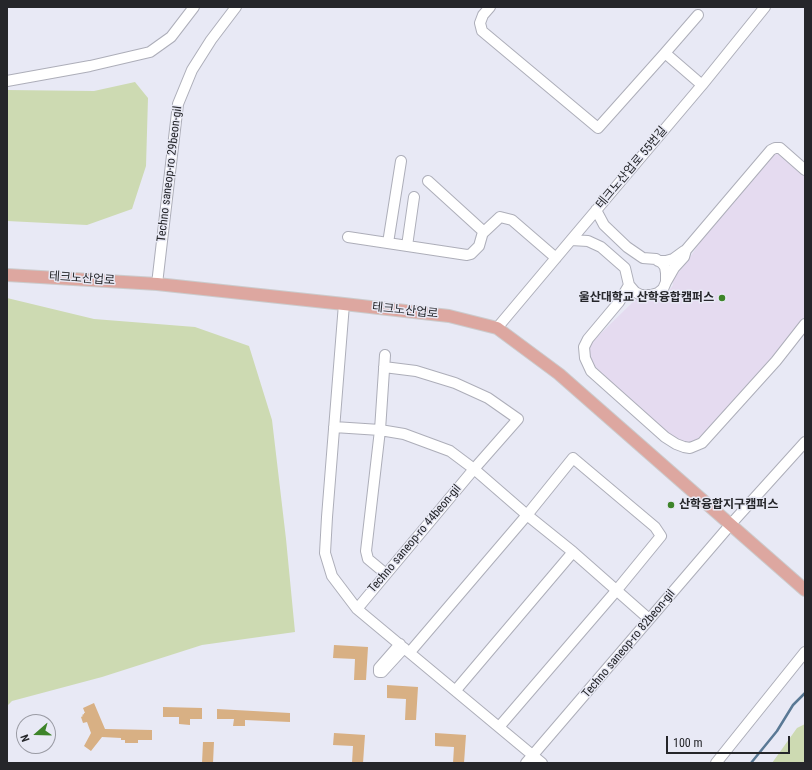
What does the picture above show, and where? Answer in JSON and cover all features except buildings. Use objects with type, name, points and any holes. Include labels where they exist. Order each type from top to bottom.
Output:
[{"type":"main road","name":"테크노산업로","points":[[7,275],[156,284],[344,304],[449,316],[497,328],[559,374],[805,590]]},
{"type":"street","points":[[7,81],[90,66],[150,52],[171,37],[194,7]]},
{"type":"street","name":"Techno saneop-ro 29beon-gil","points":[[156,284],[178,104],[192,70],[211,40],[236,7]]},
{"type":"street","points":[[490,7],[483,15],[480,23],[482,31],[598,128],[698,15]]},
{"type":"street","name":"테크노산업로 55번길","points":[[497,328],[702,85],[765,7]]},
{"type":"street","points":[[665,53],[702,85]]},
{"type":"street","points":[[658,261],[673,259],[686,250],[771,150],[780,148],[805,170]]},
{"type":"street","points":[[388,243],[401,161]]},
{"type":"street","points":[[428,181],[484,232]]},
{"type":"street","points":[[407,246],[414,197]]},
{"type":"street","points":[[596,210],[604,225],[627,247],[643,258],[656,259],[662,263],[665,267],[666,282]]},
{"type":"street","points":[[348,236],[466,255],[471,254],[479,246],[484,232],[500,217],[512,220],[556,258]]},
{"type":"street","points":[[571,240],[588,241],[601,247],[625,268],[629,286],[641,295]]},
{"type":"street","points":[[619,302],[641,295],[658,293],[663,289],[674,268],[684,257],[686,250]]},
{"type":"street","points":[[629,286],[619,302],[588,339],[584,347],[585,358],[591,371],[665,437],[684,447],[690,448],[702,443],[776,361],[805,324]]},
{"type":"street","points":[[344,304],[325,553],[332,576],[357,609],[499,727],[530,759],[542,763]]},
{"type":"street","points":[[385,355],[380,430],[366,551],[368,559],[386,574]]},
{"type":"street","name":"Techno saneop-ro 44beon-gil","points":[[357,609],[474,469],[518,419],[488,398],[455,383],[416,371],[384,368]]},
{"type":"street","points":[[334,426],[380,430],[404,434],[450,451],[474,469],[573,552],[649,619]]},
{"type":"street","name":"Techno saneop-ro 82beon-gil","points":[[530,759],[731,524],[805,442]]},
{"type":"street","points":[[405,648],[527,514],[573,458],[655,527],[661,536],[616,591],[499,727]]},
{"type":"street","points":[[456,690],[573,552]]},
{"type":"street","points":[[716,763],[805,652]]},
{"type":"shaded area","name":"울산대학교 산학융합캠퍼스","points":[[777,149],[805,170],[805,331],[695,447],[674,439],[594,371],[588,351],[591,343],[635,300],[646,296],[658,297],[669,291],[673,285],[673,280],[705,235]]},
{"type":"green space","points":[[135,82],[148,98],[146,166],[132,209],[87,225],[7,221],[7,90],[94,91]]},
{"type":"green space","points":[[7,298],[94,319],[195,327],[249,346],[272,420],[295,632],[202,645],[102,677],[12,701],[7,706]]},
{"type":"green space","points":[[805,724],[805,763],[772,763],[797,728]]},
{"type":"waterway","points":[[751,763],[777,731],[793,705],[805,693]]},
{"type":"place","name":"울산대학교 산학융합캠퍼스","points":[[722,298]]},
{"type":"place","name":"산학융합지구캠퍼스","points":[[671,505]]}]
